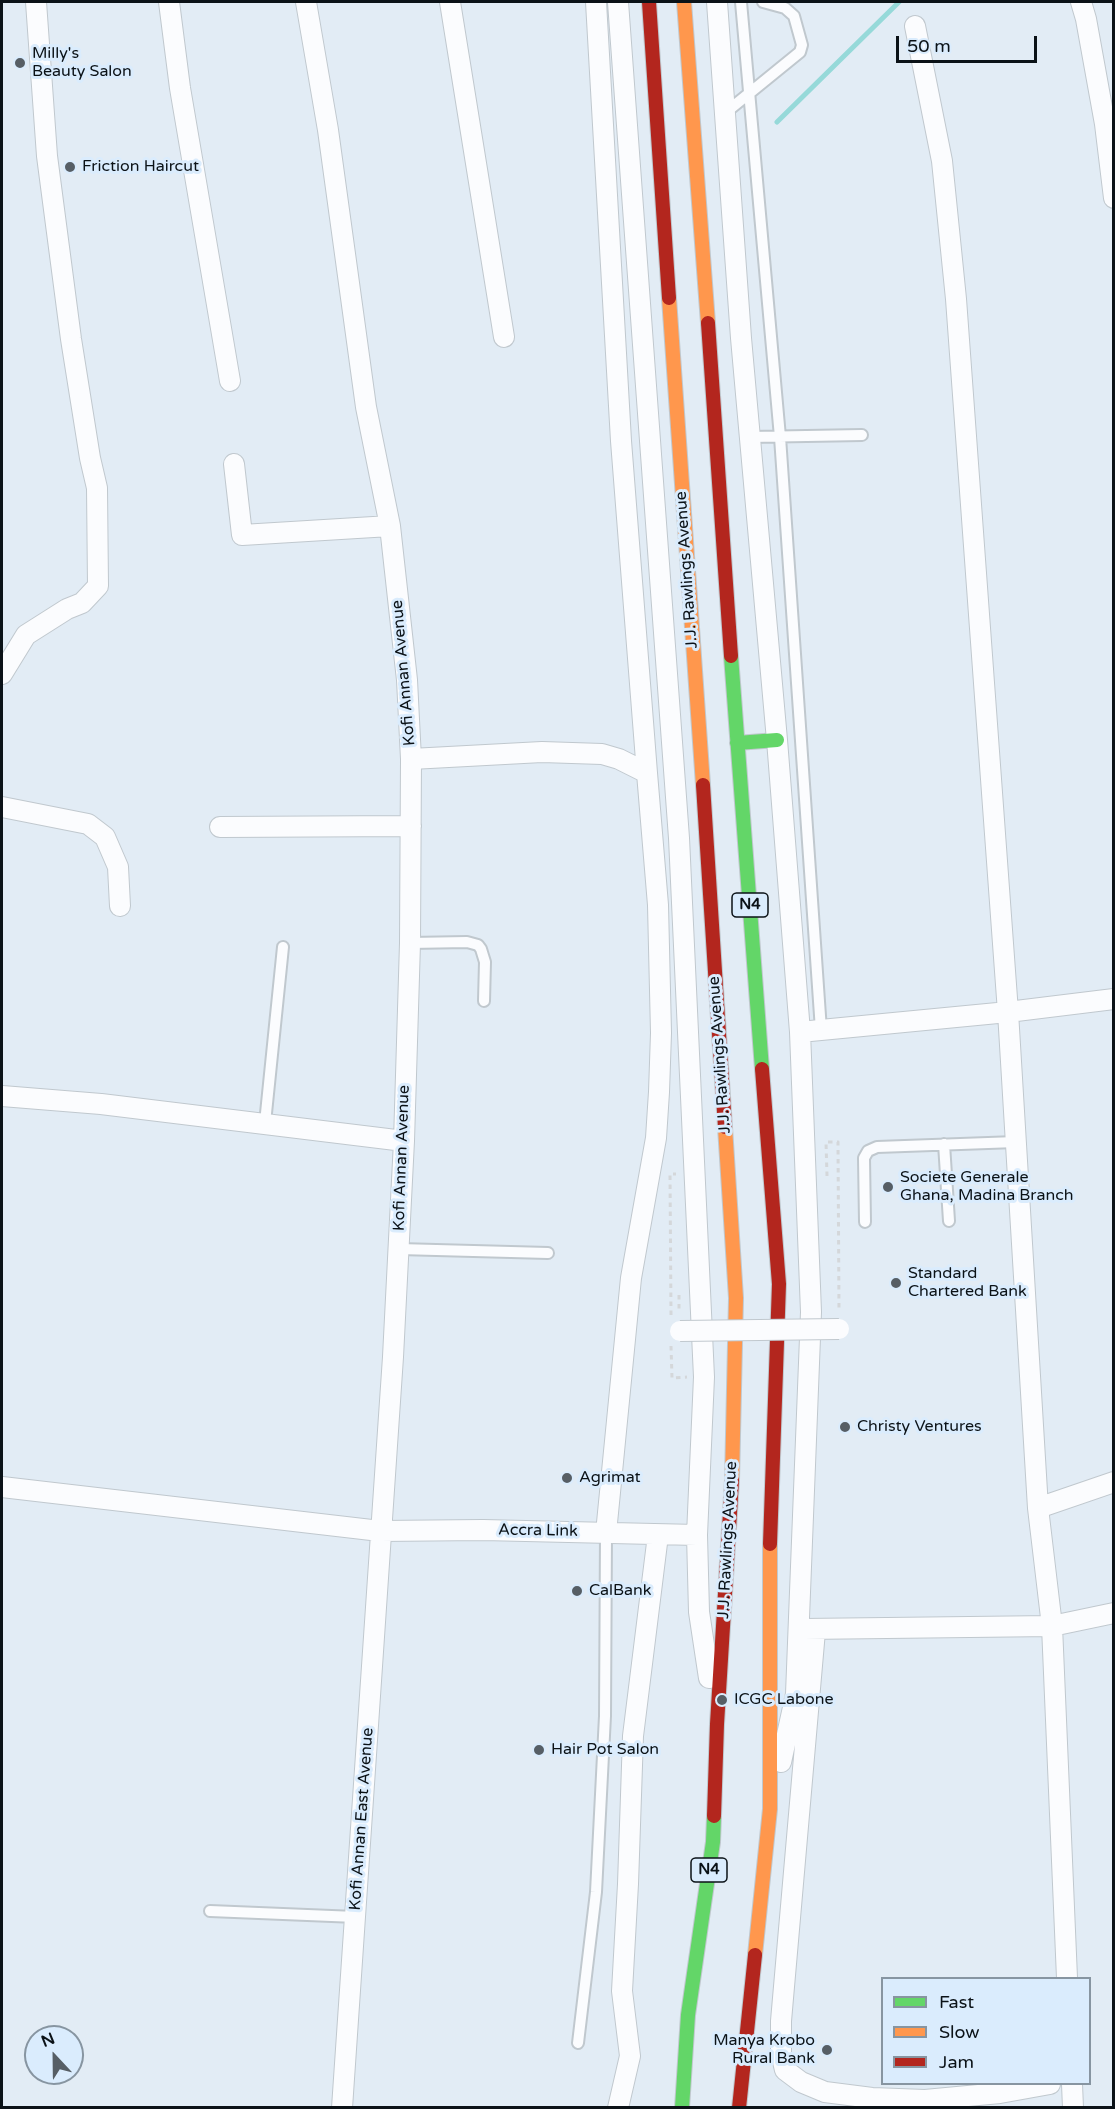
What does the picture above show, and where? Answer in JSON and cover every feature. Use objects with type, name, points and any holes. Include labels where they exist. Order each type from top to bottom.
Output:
[{"type":"highway","name":"J.J. Rawlings Avenue","points":[[649,2],[687,757],[736,1298],[731,1508],[717,1724],[713,1842],[688,2014],[682,2108]]},
{"type":"highway","name":"N4","points":[[684,2],[737,743],[779,1284],[770,1510],[770,1809],[739,2108]]},
{"type":"highway","points":[[737,743],[777,740]]},
{"type":"highway","points":[[669,2086],[688,2014]]},
{"type":"highway","points":[[742,2064],[756,2094]]},
{"type":"street","points":[[2,674],[26,635],[82,603],[98,586],[97,488],[69,328],[46,156],[36,2]]},
{"type":"street","points":[[170,2],[180,88],[230,381]]},
{"type":"street","name":"Kofi Annan Avenue","points":[[306,2],[328,130],[362,384],[390,526],[407,680],[411,759],[410,943],[404,1141],[392,1368],[380,1531]]},
{"type":"street","points":[[450,2],[504,338]]},
{"type":"street","points":[[596,2],[621,441],[658,905],[661,1033],[656,1138],[631,1278],[606,1533]]},
{"type":"street","points":[[618,2],[687,757],[679,838],[704,1377],[697,1535],[699,1612],[717,1724]]},
{"type":"street","points":[[717,2],[800,1032],[811,1312],[807,1630],[781,2021],[781,2053],[785,2070],[801,2082],[825,2092],[872,2098],[924,2100],[1000,2093],[1044,2085]]},
{"type":"street","points":[[1081,2],[1109,123],[1113,198]]},
{"type":"street","points":[[915,26],[942,161],[956,299],[1008,1012],[1038,1508],[1052,1626],[1067,1977]]},
{"type":"street","points":[[234,464],[242,535],[390,526]]},
{"type":"street","points":[[411,759],[542,752],[602,754],[619,759],[647,773]]},
{"type":"street","points":[[2,807],[88,824],[105,837],[118,867],[120,906]]},
{"type":"street","points":[[220,826],[411,826]]},
{"type":"street","points":[[800,1032],[1008,1012],[1113,999]]},
{"type":"street","points":[[2,1096],[101,1104],[404,1141]]},
{"type":"street","points":[[674,1330],[839,1329]]},
{"type":"street","points":[[1038,1508],[1113,1482]]},
{"type":"street","points":[[2,1490],[380,1531]]},
{"type":"street","name":"Accra Link","points":[[380,1531],[483,1530],[697,1535]]},
{"type":"street","name":"Kofi Annan East Avenue","points":[[342,2108],[380,1531]]},
{"type":"street","points":[[618,2108],[630,2056],[622,1991],[633,1736],[658,1534]]},
{"type":"street","points":[[807,1630],[1052,1626],[1113,1613]]},
{"type":"street","points":[[770,1809],[796,1694],[807,1630]]},
{"type":"street","points":[[1072,2085],[1074,2108]]},
{"type":"lane","points":[[741,2],[780,437],[821,1030]]},
{"type":"lane","points":[[725,113],[800,52],[802,45],[794,16],[785,8],[764,2]]},
{"type":"lane","points":[[751,437],[862,435]]},
{"type":"lane","points":[[410,943],[467,942],[478,945],[482,949],[485,962],[484,1001]]},
{"type":"lane","points":[[265,1123],[283,947]]},
{"type":"lane","points":[[865,1222],[864,1158],[868,1151],[877,1147],[1016,1142]]},
{"type":"lane","points":[[944,1144],[949,1221]]},
{"type":"lane","points":[[399,1249],[548,1253]]},
{"type":"lane","points":[[578,2043],[596,1892],[605,1716],[606,1533]]},
{"type":"lane","points":[[210,1911],[356,1917]]},
{"type":"path","points":[[826,1176],[826,1142],[838,1142],[839,1329]]},
{"type":"path","points":[[672,1378],[674,1330],[670,1174],[678,1174]]},
{"type":"path","points":[[674,1330],[679,1286]]},
{"type":"waterway","points":[[777,122],[899,2]]},
{"type":"traffic: fast","points":[[731,656],[762,1069]]},
{"type":"traffic: fast","points":[[737,743],[777,740]]},
{"type":"traffic: fast","points":[[682,2108],[688,2015],[713,1842],[714,1816]]},
{"type":"traffic: slow","points":[[684,2],[708,323]]},
{"type":"traffic: slow","points":[[669,298],[703,785]]},
{"type":"traffic: slow","points":[[725,1127],[736,1298],[732,1480]]},
{"type":"traffic: slow","points":[[755,1955],[770,1809],[770,1544]]},
{"type":"traffic: jam","points":[[649,2],[669,298]]},
{"type":"traffic: jam","points":[[708,323],[731,656]]},
{"type":"traffic: jam","points":[[703,785],[725,1127]]},
{"type":"traffic: jam","points":[[762,1069],[779,1284],[770,1544]]},
{"type":"traffic: jam","points":[[714,1816],[717,1724],[732,1480]]},
{"type":"traffic: jam","points":[[739,2108],[755,1955]]},
{"type":"place","name":"Milly's Beauty Salon","points":[[20,63]]},
{"type":"place","name":"Friction Haircut","points":[[70,167]]},
{"type":"place","name":"Societe Generale Ghana, Madina Branch","points":[[888,1187]]},
{"type":"place","name":"Standard Chartered Bank","points":[[896,1283]]},
{"type":"place","name":"Christy Ventures","points":[[845,1427]]},
{"type":"place","name":"Agrimat","points":[[567,1478]]},
{"type":"place","name":"CalBank","points":[[577,1591]]},
{"type":"place","name":"ICGC Labone","points":[[722,1700]]},
{"type":"place","name":"Hair Pot Salon","points":[[539,1750]]},
{"type":"place","name":"Manya Krobo Rural Bank","points":[[827,2050]]}]
